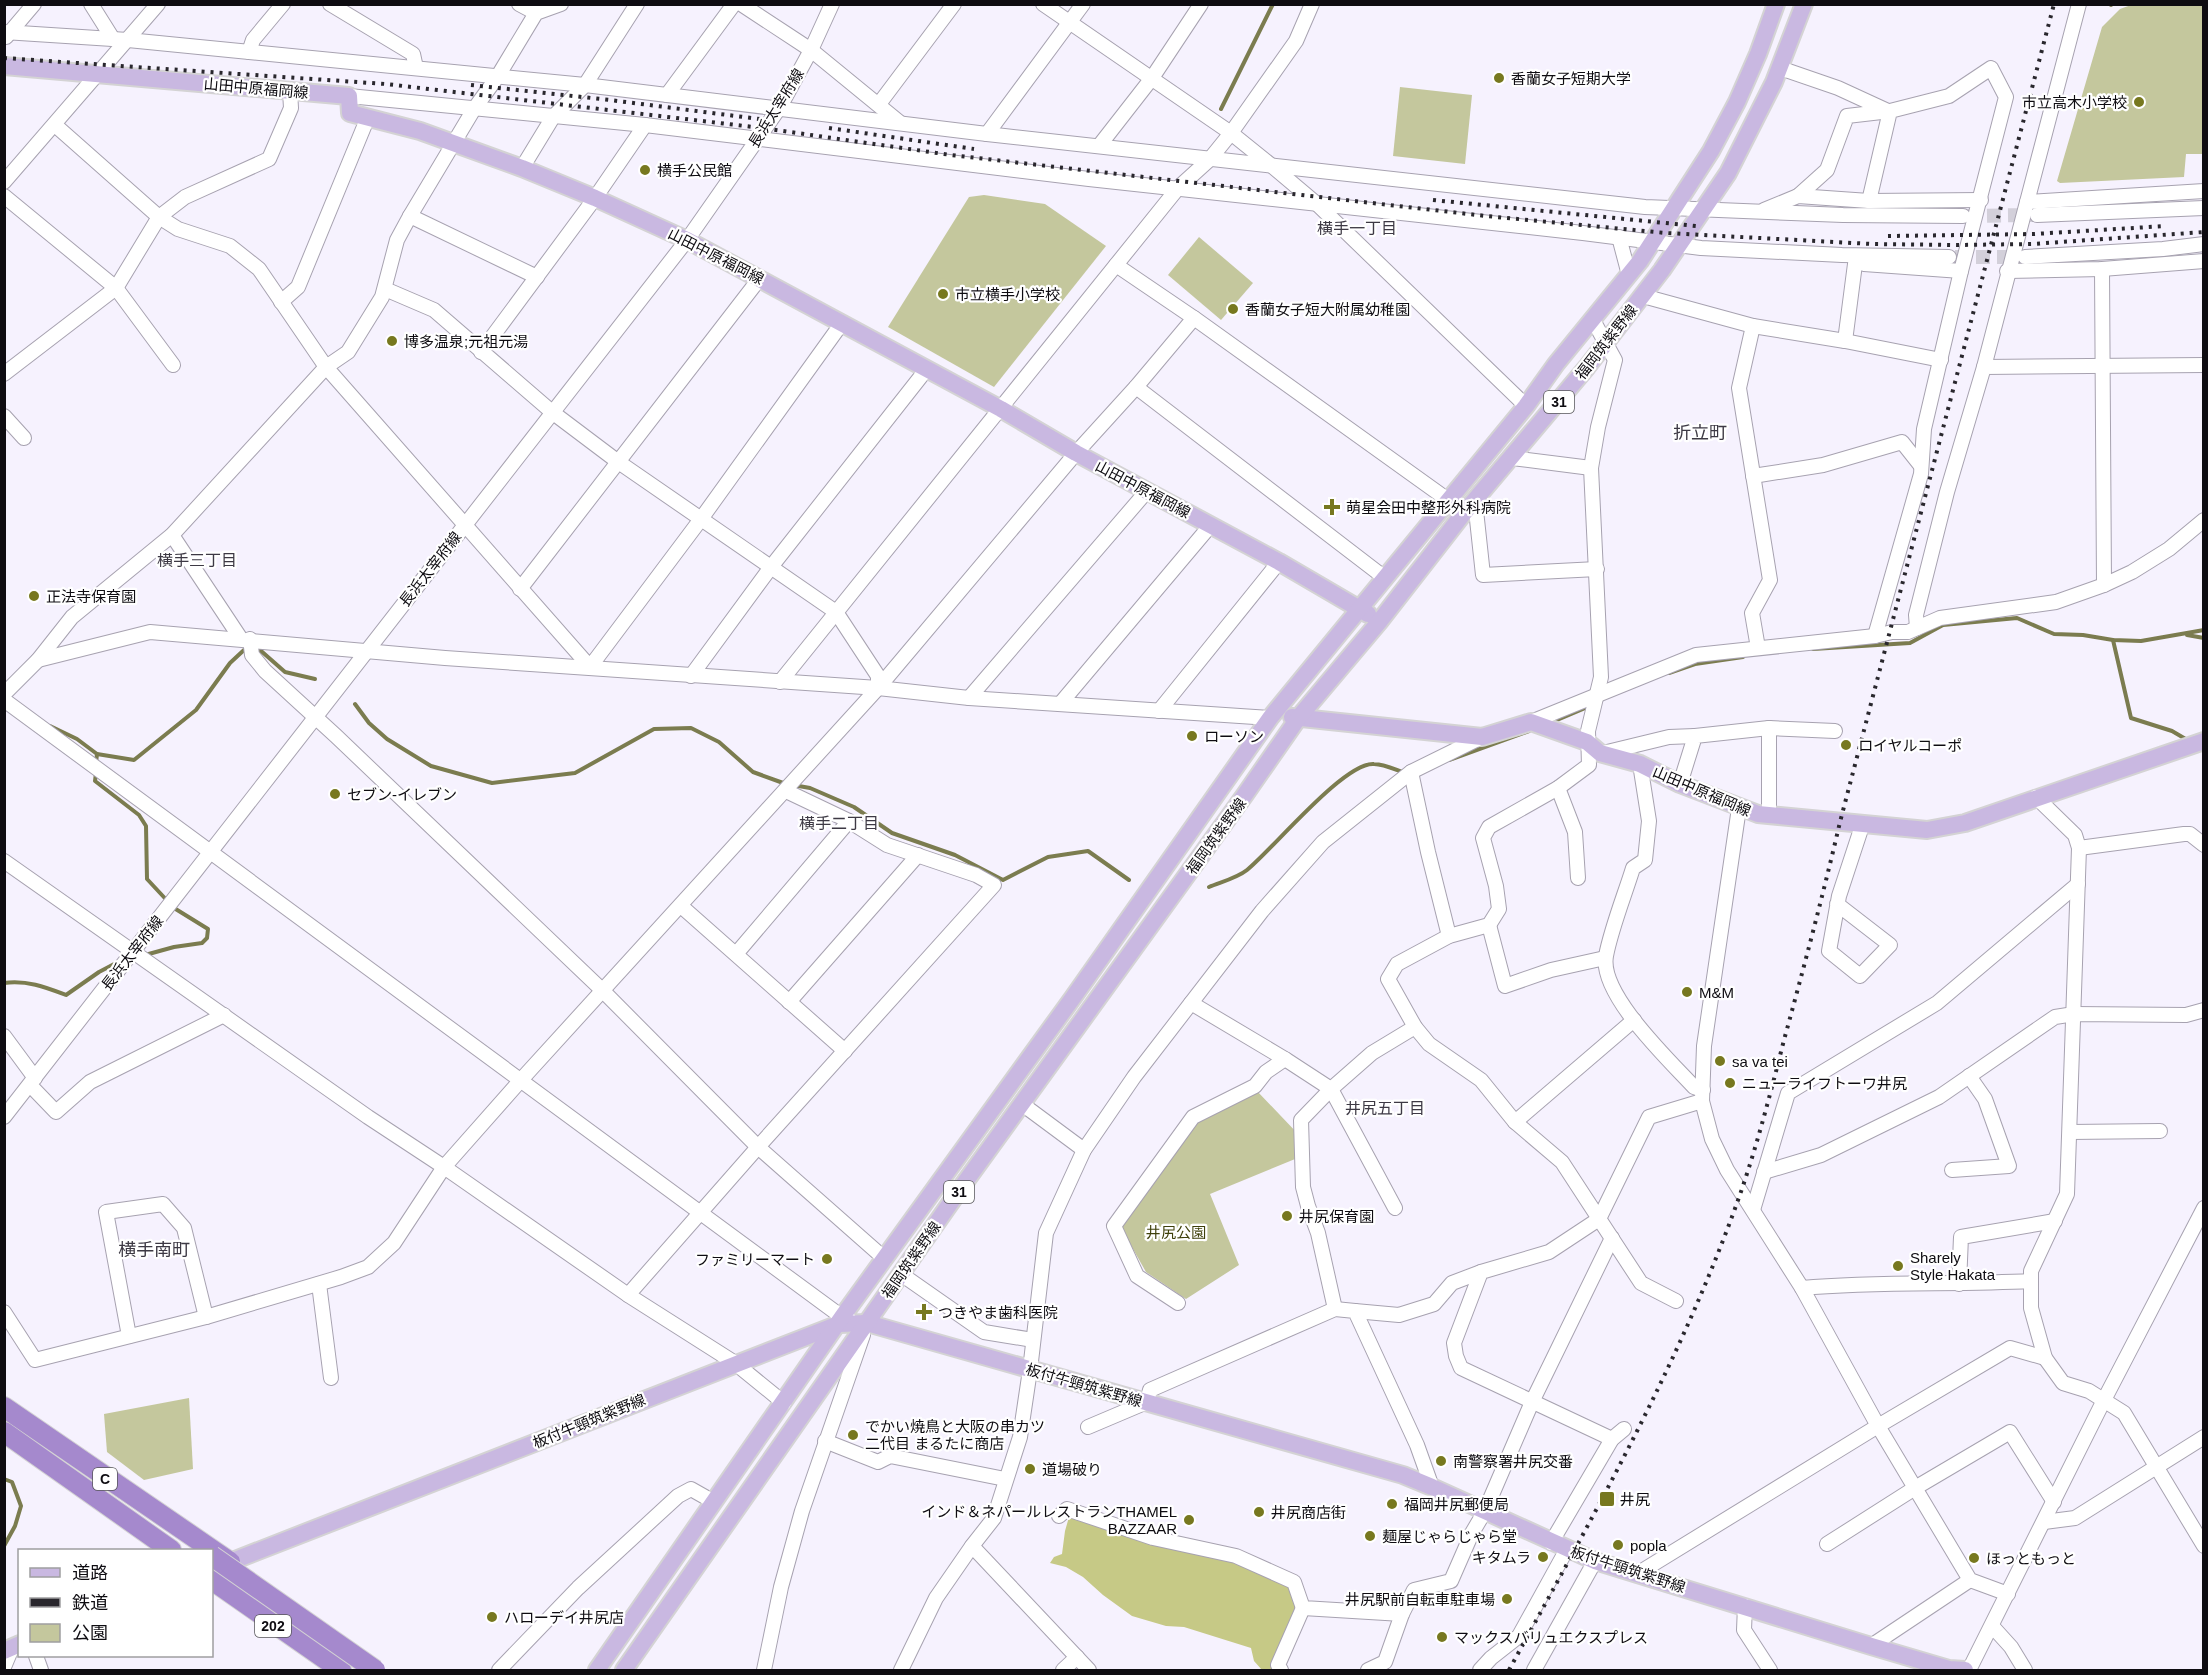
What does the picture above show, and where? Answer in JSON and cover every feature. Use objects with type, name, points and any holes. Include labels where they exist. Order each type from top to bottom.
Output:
[{"type":"highway","name":"202","points":[[4,1408],[207,1549]]},
{"type":"highway","name":"C","points":[[4,1408],[201,1549]]},
{"type":"highway","name":"C","points":[[4,1432],[168,1549]]},
{"type":"highway","points":[[4,1437],[163,1549]]},
{"type":"highway","name":"202","points":[[221,1559],[385,1671]]},
{"type":"highway","points":[[221,1559],[375,1671]]},
{"type":"highway","name":"202","points":[[213,1582],[334,1671]]},
{"type":"highway","points":[[213,1582],[341,1671]]},
{"type":"main road","name":"福岡筑紫野線","points":[[597,1671],[840,1321],[1072,999],[1270,718],[1526,406],[1556,364],[1629,275],[1652,243],[1711,151],[1737,102],[1776,4]]},
{"type":"main road","name":"福岡筑紫野線","points":[[624,1671],[901,1274],[1299,717],[1607,343],[1679,246],[1728,173],[1749,133],[1779,68],[1804,4]]},
{"type":"main road","name":"山田中原福岡線","points":[[4,66],[349,96],[351,113],[411,128],[522,168],[687,240],[1279,562],[1361,609],[1379,622]]},
{"type":"main road","points":[[1270,718],[1299,717],[1482,737],[1539,725]]},
{"type":"main road","name":"山田中原福岡線","points":[[1539,725],[1588,736],[1600,753],[1640,764],[1680,784],[1758,814],[1927,830],[1965,823],[2203,741]]},
{"type":"main road","name":"板付牛頸筑紫野線","points":[[221,1559],[840,1321],[867,1323],[1368,1465],[1432,1486],[1594,1561],[1871,1646],[1949,1669],[1967,1671]]},
{"type":"street","points":[[7,34],[34,4]]},
{"type":"street","points":[[91,4],[113,39]]},
{"type":"street","points":[[4,182],[158,4]]},
{"type":"street","points":[[249,52],[253,40],[283,4]]},
{"type":"street","points":[[330,4],[413,54],[416,68]]},
{"type":"street","points":[[519,4],[536,13]]},
{"type":"street","points":[[522,168],[553,117],[585,85],[638,4]]},
{"type":"street","points":[[668,95],[734,4]]},
{"type":"street","points":[[741,4],[811,50],[899,122]]},
{"type":"street","name":"長浜太宰府線","points":[[4,1117],[687,240],[780,107],[811,50],[832,4]]},
{"type":"street","points":[[879,104],[954,4]]},
{"type":"street","points":[[1043,4],[1231,133],[1272,166],[1317,204],[1526,406]]},
{"type":"street","points":[[987,134],[1083,4]]},
{"type":"street","points":[[1099,146],[1152,78],[1201,4]]},
{"type":"street","points":[[780,682],[1178,188],[1210,159],[1231,133],[1296,41],[1312,4]]},
{"type":"street","points":[[1917,628],[1916,615],[1947,492],[1984,367],[2007,271],[2079,4]]},
{"type":"street","points":[[554,6],[536,13],[498,76],[453,143],[397,240],[382,297],[348,352],[326,367],[172,535],[72,617],[38,660],[6,694],[209,852],[700,1213],[840,1321]]},
{"type":"street","points":[[7,34],[128,40],[585,85],[987,134],[1645,207],[1964,216]]},
{"type":"street","points":[[1779,68],[1838,88],[1890,111]]},
{"type":"street","points":[[1759,212],[1798,196],[1827,170],[1847,117],[1890,111],[1949,96],[1991,68],[2006,97],[1961,271],[1924,429],[1921,474],[1875,636]]},
{"type":"street","points":[[4,374],[116,288],[159,217],[185,197],[269,159],[291,108],[290,91]]},
{"type":"street","points":[[349,96],[645,125],[1619,237],[1679,246],[1842,255],[1949,257]]},
{"type":"street","points":[[1869,201],[1890,111]]},
{"type":"street","points":[[281,302],[298,286],[368,117]]},
{"type":"street","points":[[55,125],[159,217],[178,228],[230,246],[259,268],[326,367],[590,667]]},
{"type":"street","points":[[481,352],[595,198],[645,125]]},
{"type":"street","points":[[2027,201],[2204,191]]},
{"type":"street","points":[[4,196],[116,288],[173,365]]},
{"type":"street","points":[[1798,196],[1869,201],[1981,200]]},
{"type":"street","points":[[2037,215],[2204,207]]},
{"type":"street","points":[[410,216],[537,277]]},
{"type":"street","points":[[1619,237],[1629,275]]},
{"type":"street","points":[[2025,257],[2163,249],[2204,244]]},
{"type":"street","points":[[1762,251],[1788,261],[1961,271]]},
{"type":"street","points":[[2007,271],[2102,269],[2204,261]]},
{"type":"street","points":[[1845,340],[1855,264]]},
{"type":"street","points":[[1116,265],[1194,318],[1448,500]]},
{"type":"street","points":[[2102,269],[2104,585]]},
{"type":"street","points":[[520,589],[760,278]]},
{"type":"street","points":[[385,289],[434,310],[552,412],[617,461],[836,612],[878,676],[878,688]]},
{"type":"street","points":[[1643,296],[1753,326],[1845,340],[1941,360]]},
{"type":"street","points":[[4,1311],[36,1360],[206,1317],[368,1267],[394,1243],[444,1167],[602,990],[792,786],[1194,318]]},
{"type":"street","points":[[1593,320],[1615,360],[1598,427],[1592,468],[1601,677],[1588,736],[1589,765],[1558,788],[1490,827],[1483,838],[1496,886],[1499,909],[1489,925],[1449,936],[1397,964],[1388,979],[1415,1027],[1429,1044],[1481,1080],[1515,1122],[1562,1162],[1641,1283],[1676,1301]]},
{"type":"street","points":[[590,667],[701,519],[842,323]]},
{"type":"street","points":[[1753,326],[1739,388],[1770,580],[1752,613],[1758,648]]},
{"type":"street","points":[[1984,367],[2204,365]]},
{"type":"street","points":[[691,676],[771,567],[926,370]]},
{"type":"street","points":[[1136,387],[1385,578]]},
{"type":"street","points":[[4,416],[24,438]]},
{"type":"street","points":[[1753,476],[1823,465],[1902,442],[1921,465]]},
{"type":"street","points":[[1512,458],[1592,468]]},
{"type":"street","points":[[969,698],[1148,491]]},
{"type":"street","points":[[1475,501],[1483,575],[1597,569]]},
{"type":"street","points":[[1539,725],[1597,696],[1696,655],[1908,632],[1940,618],[2056,602],[2104,585],[2132,572],[2169,549],[2204,520]]},
{"type":"street","points":[[1060,704],[1210,526]]},
{"type":"street","points":[[172,535],[249,644],[265,671],[602,990],[758,1147],[885,1259]]},
{"type":"street","points":[[1159,711],[1279,562]]},
{"type":"street","points":[[38,660],[150,632],[249,644],[878,688],[969,698],[1270,718]]},
{"type":"street","points":[[1600,753],[1669,736],[1695,736],[1769,728],[1835,731]]},
{"type":"street","points":[[1769,728],[1769,815]]},
{"type":"street","points":[[1680,784],[1695,736]]},
{"type":"street","points":[[901,1671],[936,1598],[994,1518],[1020,1437],[1046,1233],[1084,1150],[1134,1077],[1262,911],[1323,842],[1414,770],[1482,737]]},
{"type":"street","points":[[1640,764],[1649,821],[1645,860],[1633,868],[1605,958],[1610,984],[1634,1020],[1702,1095]]},
{"type":"street","points":[[1414,770],[1428,852],[1449,936]]},
{"type":"street","points":[[628,1295],[994,885],[976,875],[887,845],[792,786]]},
{"type":"street","points":[[1558,788],[1575,832],[1578,878]]},
{"type":"street","points":[[2036,798],[2075,835],[2079,848],[2067,1194],[2031,1272],[2031,1308],[2045,1358],[2063,1383],[2089,1391],[2124,1413],[2204,1546]]},
{"type":"street","points":[[1739,808],[1704,1046],[1702,1095],[1712,1139],[1727,1170],[1802,1288],[1878,1426],[1970,1580],[2008,1594]]},
{"type":"street","points":[[736,954],[849,821]]},
{"type":"street","points":[[1837,904],[1890,945],[1860,976],[1829,951],[1837,904],[1863,823]]},
{"type":"street","points":[[2079,848],[2184,834],[2190,834],[2204,845]]},
{"type":"street","points":[[789,1002],[918,855]]},
{"type":"street","points":[[4,861],[368,1117],[628,1295],[735,1363],[784,1403]]},
{"type":"street","points":[[1753,1210],[1788,1093],[1937,1003],[2078,884]]},
{"type":"street","points":[[681,906],[845,1051]]},
{"type":"street","points":[[1489,925],[1505,986],[1551,970],[1605,958]]},
{"type":"street","points":[[1191,1003],[1286,1059],[1331,1089],[1395,1208]]},
{"type":"street","points":[[1764,1172],[1821,1155],[1939,1097],[2055,1017],[2074,1014],[2186,1015],[2204,1010]]},
{"type":"street","points":[[4,1036],[32,1082],[57,1112],[90,1082],[224,1015]]},
{"type":"street","points":[[1515,1122],[1634,1020]]},
{"type":"street","points":[[1335,1309],[1325,1260],[1303,1187],[1301,1120],[1331,1089],[1372,1053],[1415,1027]]},
{"type":"street","points":[[1178,1303],[1137,1276],[1114,1227],[1193,1117],[1255,1086],[1266,1072],[1286,1059]]},
{"type":"street","points":[[1952,1170],[2009,1166],[1985,1099],[1969,1076]]},
{"type":"street","points":[[1088,1427],[1147,1402],[1150,1390],[1335,1309],[1399,1315],[1434,1304],[1452,1282],[1549,1252],[1599,1219],[1649,1117],[1702,1095]]},
{"type":"street","points":[[1022,1104],[1084,1150]]},
{"type":"street","points":[[2070,1132],[2160,1131]]},
{"type":"street","points":[[129,1336],[106,1212],[163,1204],[184,1228],[206,1317]]},
{"type":"street","points":[[1967,1671],[2204,1208]]},
{"type":"street","points":[[1959,1284],[1961,1237],[2055,1221]]},
{"type":"street","points":[[1368,1671],[1385,1662],[1402,1614],[1414,1590],[1451,1581],[1472,1533],[1485,1511],[1532,1402],[1611,1238]]},
{"type":"street","points":[[1481,1272],[1454,1343],[1455,1356],[1461,1368],[1612,1439]]},
{"type":"street","points":[[901,1274],[984,1332],[1033,1340]]},
{"type":"street","points":[[1802,1288],[1859,1283],[1959,1284],[2031,1281]]},
{"type":"street","points":[[319,1284],[331,1378]]},
{"type":"street","points":[[1355,1311],[1417,1445],[1432,1486]]},
{"type":"street","points":[[764,1671],[781,1587],[802,1511],[867,1323]]},
{"type":"street","points":[[1637,1574],[2010,1348],[2045,1358]]},
{"type":"street","points":[[1480,1671],[1491,1658],[1520,1636],[1559,1546],[1612,1439],[1624,1429]]},
{"type":"street","points":[[1827,1544],[1914,1488],[2010,1432],[2054,1502]]},
{"type":"street","points":[[2044,1522],[2075,1518],[2204,1437]]},
{"type":"street","points":[[825,1441],[878,1462],[890,1456],[1005,1479]]},
{"type":"street","points":[[499,1671],[579,1588],[678,1496],[692,1489],[714,1502]]},
{"type":"street","points":[[1059,1516],[1067,1509],[1154,1538],[1236,1556],[1294,1582],[1303,1608],[1278,1665],[1281,1671]]},
{"type":"street","points":[[972,1546],[1089,1671]]},
{"type":"street","points":[[1534,1671],[1594,1561]]},
{"type":"street","points":[[1871,1646],[1970,1580]]},
{"type":"street","points":[[1745,1606],[1744,1630],[1770,1671]]},
{"type":"street","points":[[1303,1608],[1402,1614]]},
{"type":"street","points":[[1992,1626],[2011,1647],[2025,1671]]},
{"type":"street","points":[[4,1668],[12,1648]]},
{"type":"street","points":[[1063,1671],[1077,1657]]},
{"type":"green space","name":"市立高木小学校","points":[[2131,5],[2203,5],[2203,154],[2186,154],[2184,177],[2060,183],[2057,181],[2102,27],[2120,9]]},
{"type":"green space","points":[[1400,87],[1472,95],[1465,164],[1393,156]]},
{"type":"green space","points":[[984,195],[1045,204],[1106,246],[994,387],[888,327],[969,197]]},
{"type":"green space","points":[[1199,237],[1253,283],[1221,320],[1168,275]]},
{"type":"green space","name":"井尻公園","points":[[1257,1091],[1299,1135],[1300,1157],[1210,1194],[1239,1265],[1186,1299],[1146,1272],[1120,1226],[1199,1118]]},
{"type":"green space","points":[[189,1398],[193,1469],[144,1480],[107,1452],[104,1414]]},
{"type":"green space","points":[[1069,1517],[1246,1565],[1283,1581],[1292,1592],[1298,1609],[1272,1669],[1262,1670],[1254,1661],[1251,1648],[1184,1627],[1166,1626],[1132,1616],[1083,1577],[1066,1567],[1050,1563],[1054,1557],[1062,1554]]},
{"type":"waterway","points":[[1221,109],[1273,4]]},
{"type":"waterway","points":[[1813,649],[1910,643],[1943,625],[2017,618],[2054,634],[2083,635],[2113,640],[2141,641],[2204,630]]},
{"type":"waterway","points":[[2187,635],[2204,638]]},
{"type":"waterway","points":[[2113,640],[2131,718],[2172,731],[2189,741]]},
{"type":"waterway","points":[[50,726],[77,739],[97,754],[134,760],[196,710],[230,663],[244,650],[248,650]]},
{"type":"waterway","points":[[256,650],[260,650],[285,672],[315,679]]},
{"type":"waterway","points":[[1669,673],[1695,664],[1743,657]]},
{"type":"waterway","points":[[355,704],[369,723],[387,739],[431,766],[492,783],[575,773],[654,729],[691,728],[719,742],[753,772],[786,784]]},
{"type":"waterway","points":[[1550,723],[1590,706]]},
{"type":"waterway","points":[[1449,760],[1529,731]]},
{"type":"waterway","points":[[96,763],[97,754]]},
{"type":"waterway","points":[[1209,887],[1234,878],[1247,870],[1309,808],[1345,777],[1361,767],[1378,764],[1405,773]]},
{"type":"waterway","points":[[96,773],[95,781],[139,815],[146,826],[147,879],[174,908],[208,929],[207,938],[202,943],[174,947],[145,955]]},
{"type":"waterway","points":[[793,785],[810,788],[854,807],[892,833],[955,855],[1003,880],[1048,857],[1088,851],[1129,880]]},
{"type":"waterway","points":[[4,983],[28,983],[66,995],[118,962]]},
{"type":"waterway","points":[[4,1479],[12,1482],[21,1506],[15,1526],[4,1546]]},
{"type":"tunnel","points":[[1966,216],[2033,215]]},
{"type":"tunnel","points":[[1955,257],[2023,257]]},
{"type":"railway","points":[[1509,1670],[1602,1499],[1661,1383],[1714,1264],[1744,1183],[1806,958],[2054,4]]},
{"type":"railway","points":[[4,58],[386,84],[762,128],[951,155],[1486,216],[1666,233],[1872,244],[1957,245],[2032,244],[2204,232]]},
{"type":"railway","points":[[471,85],[775,121]]},
{"type":"railway","points":[[829,128],[974,149]]},
{"type":"railway","points":[[1433,200],[1696,226]]},
{"type":"railway","points":[[1888,236],[2034,234],[2166,226]]},
{"type":"place","name":"香蘭女子短期大学","points":[[1499,78]]},
{"type":"place","name":"市立高木小学校","points":[[2139,102]]},
{"type":"place","name":"横手公民館","points":[[645,170]]},
{"type":"place","name":"市立横手小学校","points":[[943,294]]},
{"type":"place","name":"香蘭女子短大附属幼稚園","points":[[1233,309]]},
{"type":"place","name":"博多温泉;元祖元湯","points":[[392,341]]},
{"type":"place","name":"萌星会田中整形外科病院","points":[[1332,507]]},
{"type":"place","name":"正法寺保育園","points":[[34,596]]},
{"type":"place","name":"ローソン","points":[[1192,736]]},
{"type":"place","name":"ロイヤルコーポ","points":[[1846,745]]},
{"type":"place","name":"セブン-イレブン","points":[[335,794]]},
{"type":"place","name":"M&M","points":[[1687,992]]},
{"type":"place","name":"sa va tei","points":[[1720,1061]]},
{"type":"place","name":"ニューライフトーワ井尻","points":[[1730,1083]]},
{"type":"place","name":"井尻保育園","points":[[1287,1216]]},
{"type":"place","name":"ファミリーマート","points":[[827,1259]]},
{"type":"place","name":"Sharely Style Hakata","points":[[1898,1266]]},
{"type":"place","name":"つきやま歯科医院","points":[[924,1312]]},
{"type":"place","name":"でかい焼鳥と大阪の串カツ 二代目 まるたに商店","points":[[853,1435]]},
{"type":"place","name":"南警察署井尻交番","points":[[1441,1461]]},
{"type":"place","name":"道場破り","points":[[1030,1469]]},
{"type":"place","name":"井尻","points":[[1607,1499]]},
{"type":"place","name":"福岡井尻郵便局","points":[[1392,1504]]},
{"type":"place","name":"井尻商店街","points":[[1259,1512]]},
{"type":"place","name":"インド＆ネパールレストランTHAMEL BAZZAAR","points":[[1189,1520]]},
{"type":"place","name":"麺屋じゃらじゃら堂","points":[[1370,1536]]},
{"type":"place","name":"popla","points":[[1618,1545]]},
{"type":"place","name":"キタムラ","points":[[1543,1557]]},
{"type":"place","name":"ほっともっと","points":[[1974,1558]]},
{"type":"place","name":"井尻駅前自転車駐車場","points":[[1507,1599]]},
{"type":"place","name":"ハローデイ井尻店","points":[[492,1617]]},
{"type":"place","name":"マックスバリュエクスプレス","points":[[1442,1637]]},
{"type":"district","name":"横手一丁目","points":[[1357,228]]},
{"type":"district","name":"折立町","points":[[1700,433]]},
{"type":"district","name":"横手三丁目","points":[[197,560]]},
{"type":"district","name":"横手二丁目","points":[[839,823]]},
{"type":"district","name":"井尻五丁目","points":[[1385,1108]]},
{"type":"district","name":"横手南町","points":[[154,1250]]}]
